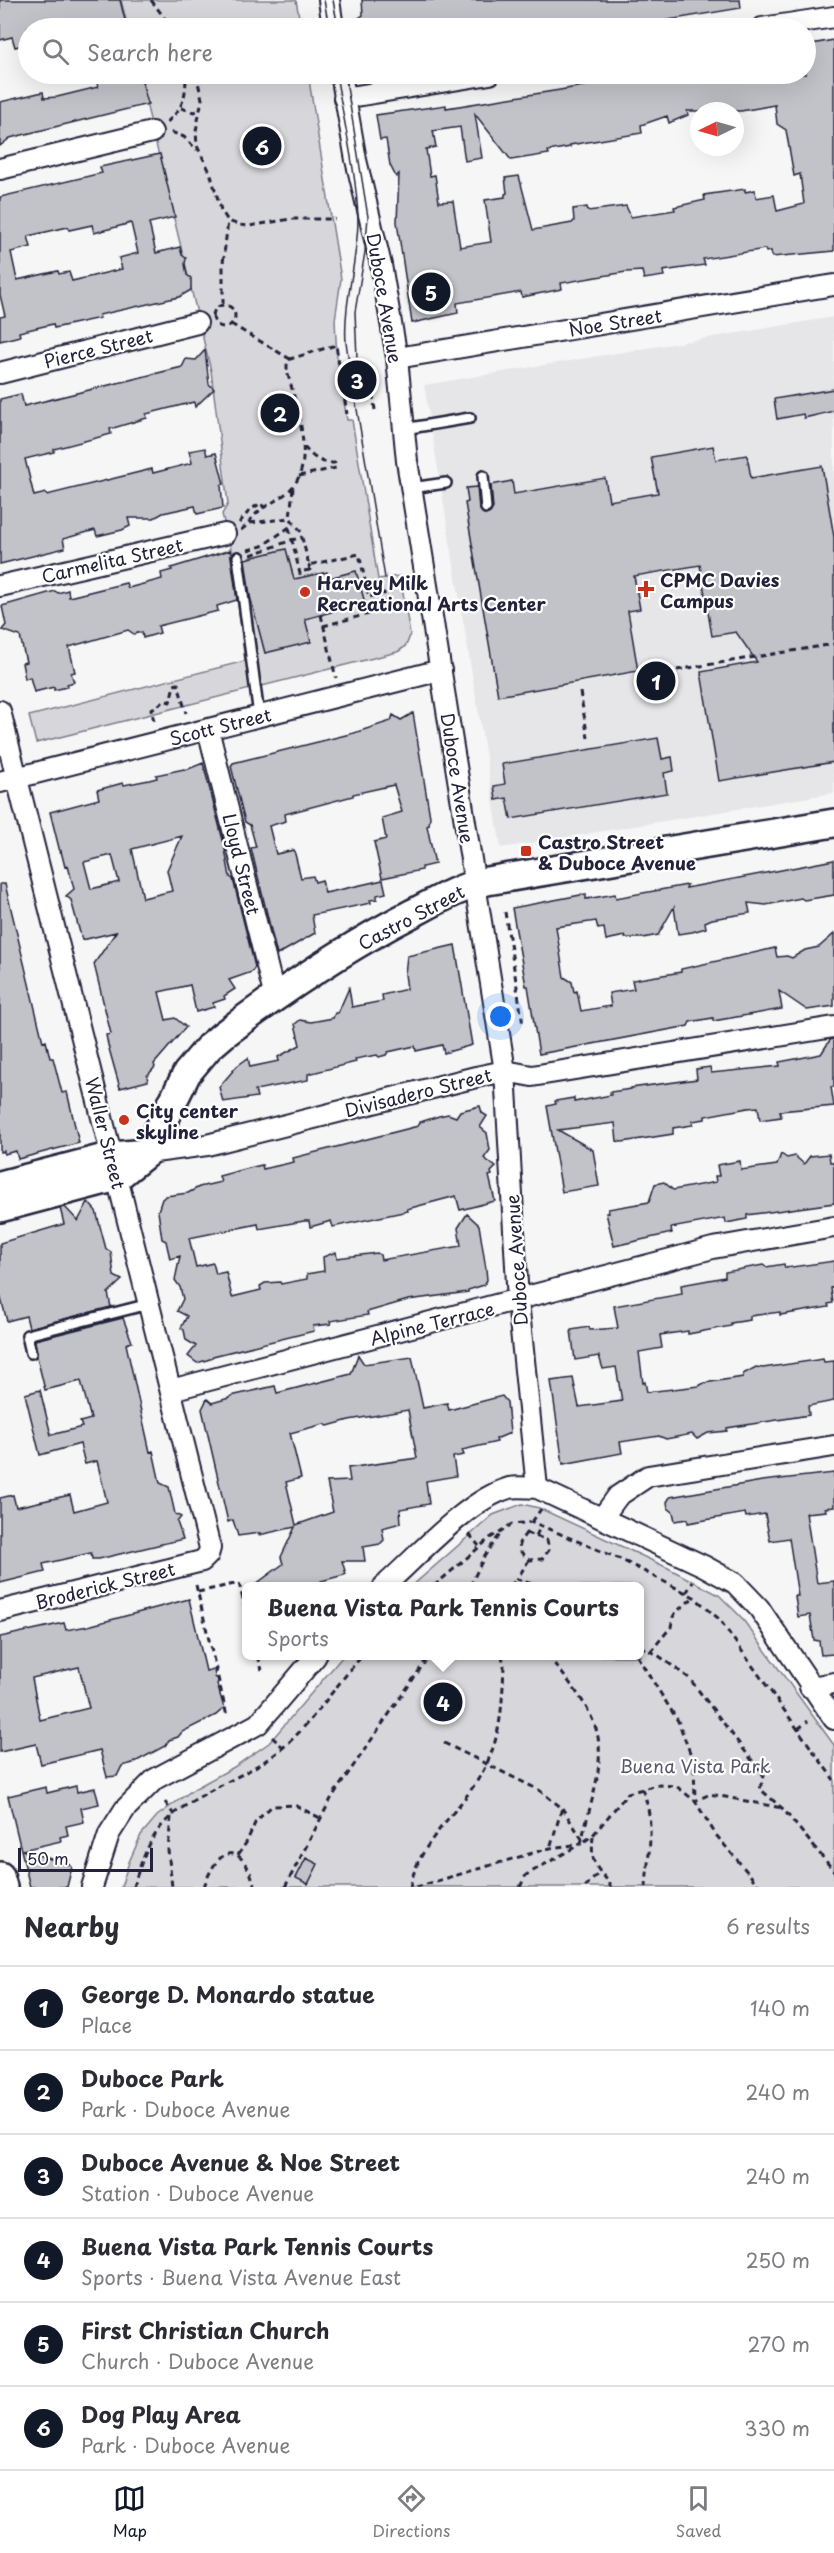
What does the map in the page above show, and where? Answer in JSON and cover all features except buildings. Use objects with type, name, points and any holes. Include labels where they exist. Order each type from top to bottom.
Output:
[{"type":"main road","name":"Castro Street","points":[[147,1153],[179,1088],[197,1060],[223,1035],[275,998],[377,932],[450,893],[475,884],[834,823]]},
{"type":"main road","points":[[0,1208],[147,1153]]},
{"type":"main road","points":[[0,1185],[114,1167]]},
{"type":"main road","points":[[0,1876],[3,1887]]},
{"type":"street","points":[[329,0],[332,18]]},
{"type":"street","points":[[816,20],[834,17]]},
{"type":"street","name":"Duboce Avenue","points":[[342,84],[356,160],[381,265],[397,358],[411,488],[505,1071],[518,1301],[537,1488]]},
{"type":"street","points":[[344,98],[429,84]]},
{"type":"street","points":[[0,169],[152,132]]},
{"type":"street","name":"Noe Street","points":[[397,358],[834,285]]},
{"type":"street","name":"Pierce Street","points":[[0,373],[197,323]]},
{"type":"street","name":"Carmelita Street","points":[[0,586],[230,532]]},
{"type":"street","name":"Scott Street","points":[[8,780],[441,670]]},
{"type":"street","name":"Waller Street","points":[[0,711],[8,780],[114,1167],[207,1535],[210,1548],[208,1555]]},
{"type":"street","name":"Lloyd Street","points":[[208,729],[275,998]]},
{"type":"street","name":"Divisadero Street","points":[[147,1153],[207,1145],[505,1071],[532,1076],[834,1027]]},
{"type":"street","name":"Alpine Terrace","points":[[171,1390],[518,1301],[713,1248],[834,1227]]},
{"type":"street","points":[[602,1518],[618,1497],[648,1476],[834,1446]]},
{"type":"street","points":[[389,1582],[458,1519],[487,1497],[511,1487],[537,1488],[704,1566],[735,1583],[759,1608],[834,1719]]},
{"type":"street","name":"Broderick Street","points":[[0,1611],[202,1561],[208,1555]]},
{"type":"street","points":[[92,1887],[109,1834],[125,1809],[155,1779],[258,1724],[313,1660]]},
{"type":"street","points":[[810,1686],[834,1683]]},
{"type":"lane","points":[[404,429],[470,418]]},
{"type":"lane","points":[[483,476],[486,508]]},
{"type":"lane","points":[[411,488],[446,483]]},
{"type":"lane","points":[[238,557],[260,716]]},
{"type":"lane","points":[[31,1353],[27,1335],[149,1304]]},
{"type":"path","points":[[151,0],[164,18]]},
{"type":"path","points":[[152,132],[174,117],[181,108],[185,84]]},
{"type":"path","points":[[198,84],[202,99],[196,138],[201,156],[216,188],[221,210],[228,221],[249,226],[291,219],[335,219]]},
{"type":"path","points":[[181,108],[194,112],[201,110]]},
{"type":"path","points":[[152,132],[174,133],[184,137],[201,156]]},
{"type":"path","points":[[222,304],[223,262],[228,221]]},
{"type":"path","points":[[222,304],[234,310],[235,317],[231,324],[222,327],[213,319],[213,311],[222,304]]},
{"type":"path","points":[[231,324],[290,359],[336,345],[347,414]]},
{"type":"path","points":[[290,359],[287,371],[299,413],[302,445],[299,476],[293,487],[290,519]]},
{"type":"path","points":[[375,410],[372,388],[376,387]]},
{"type":"path","points":[[299,476],[336,468],[335,463],[324,462],[313,457],[302,445]]},
{"type":"path","points":[[264,508],[261,503],[250,510],[241,522],[223,528],[230,532],[242,529],[256,514],[293,487]]},
{"type":"path","points":[[249,523],[290,519]]},
{"type":"path","points":[[290,519],[300,530],[311,576]]},
{"type":"path","points":[[295,524],[262,546],[246,550],[247,556],[302,537]]},
{"type":"path","points":[[289,528],[301,578]]},
{"type":"path","points":[[304,571],[309,567],[359,554],[369,597],[384,593],[387,609]]},
{"type":"path","points":[[323,626],[407,605]]},
{"type":"path","points":[[321,615],[336,678]]},
{"type":"path","points":[[677,670],[834,644]]},
{"type":"path","points":[[154,721],[151,708],[158,706],[164,700],[170,702],[174,684],[178,684],[180,688],[186,713]]},
{"type":"path","points":[[580,692],[588,738]]},
{"type":"path","points":[[505,912],[524,1025]]},
{"type":"path","points":[[532,1522],[541,1509]]},
{"type":"path","points":[[439,1582],[479,1546],[512,1524],[532,1522],[621,1559],[694,1597],[718,1619],[834,1780]]},
{"type":"path","points":[[536,1536],[541,1525]]},
{"type":"path","points":[[557,1532],[560,1526]]},
{"type":"path","points":[[472,1582],[485,1556],[503,1530]]},
{"type":"path","points":[[526,1533],[548,1540],[549,1550],[542,1559],[529,1560],[521,1552],[519,1543],[526,1533]]},
{"type":"path","points":[[469,1534],[479,1546]]},
{"type":"path","points":[[514,1582],[529,1560]]},
{"type":"path","points":[[517,1579],[525,1582]]},
{"type":"path","points":[[198,1592],[238,1582],[242,1597]]},
{"type":"path","points":[[196,1585],[227,1716]]},
{"type":"path","points":[[650,1652],[671,1627],[676,1612],[694,1597]]},
{"type":"path","points":[[644,1649],[689,1678],[764,1776],[760,1789],[783,1809],[834,1871]]},
{"type":"path","points":[[259,1660],[262,1670]]},
{"type":"path","points":[[133,1887],[143,1855],[159,1828],[173,1816],[284,1748],[359,1660]]},
{"type":"path","points":[[285,1887],[332,1797],[426,1660]]},
{"type":"path","points":[[410,1887],[414,1868],[429,1843],[474,1787],[487,1765],[499,1733],[503,1660]]},
{"type":"path","points":[[551,1660],[584,1706],[596,1729],[599,1756],[582,1841]]},
{"type":"path","points":[[639,1660],[678,1722],[694,1763],[695,1801]]},
{"type":"path","points":[[798,1729],[808,1721]]},
{"type":"path","points":[[272,1737],[284,1748]]},
{"type":"path","points":[[444,1743],[539,1790],[562,1808],[582,1841]]},
{"type":"path","points":[[520,1887],[526,1875],[593,1835],[628,1792],[669,1784],[676,1786],[695,1801],[716,1835],[760,1887]]},
{"type":"path","points":[[641,1788],[651,1819],[652,1838],[646,1887]]},
{"type":"path","points":[[695,1801],[710,1794],[783,1809]]},
{"type":"path","points":[[165,1802],[173,1816],[168,1850],[172,1887]]},
{"type":"path","points":[[238,1855],[256,1821],[272,1806],[295,1805],[322,1819]]},
{"type":"path","points":[[550,1848],[562,1808]]},
{"type":"path","points":[[593,1835],[591,1859],[610,1883],[610,1887]]},
{"type":"path","points":[[416,1887],[582,1841]]},
{"type":"path","points":[[204,1887],[214,1862],[227,1854],[238,1855],[249,1865],[255,1887]]},
{"type":"path","points":[[585,1887],[600,1872]]},
{"type":"shaded area","name":"CPMC Davies Campus","points":[[834,317],[834,793],[501,848],[424,385]]},
{"type":"green space","points":[[121,0],[296,0],[299,18],[126,18]]},
{"type":"green space","points":[[141,84],[310,84],[341,279],[335,320],[337,359],[347,420],[352,420],[378,579],[400,576],[410,634],[406,645],[397,652],[36,743],[29,716],[245,661],[231,549],[222,514],[228,504],[211,371]]},
{"type":"green space","name":"Buena Vista Park","points":[[522,1504],[539,1508],[668,1568],[719,1595],[741,1617],[834,1745],[834,1887],[121,1887],[141,1835],[157,1816],[194,1789],[234,1767],[269,1743],[340,1660],[644,1660],[644,1582],[417,1582],[493,1515]]},
{"type":"tram line","points":[[324,0],[327,18]]},
{"type":"tram line","points":[[333,0],[336,18]]},
{"type":"tram line","points":[[338,84],[352,165],[358,219],[347,312],[346,343],[385,578]]},
{"type":"tram line","points":[[347,84],[368,217],[355,312],[357,358]]},
{"type":"place","name":"Dog Play Area","points":[[262,146]]},
{"type":"place","name":"First Christian Church","points":[[431,292]]},
{"type":"place","name":"Duboce Avenue & Noe Street","points":[[357,380]]},
{"type":"place","name":"Duboce Park","points":[[280,413]]},
{"type":"place","name":"CPMC Davies Campus","points":[[646,589]]},
{"type":"place","name":"Harvey Milk Recreational Arts Center","points":[[305,592]]},
{"type":"place","name":"George D. Monardo statue","points":[[656,681]]},
{"type":"place","name":"Castro Street & Duboce Avenue","points":[[526,851]]},
{"type":"place","name":"City center skyline","points":[[124,1120]]},
{"type":"place","name":"Buena Vista Park Tennis Courts","points":[[443,1702]]}]
